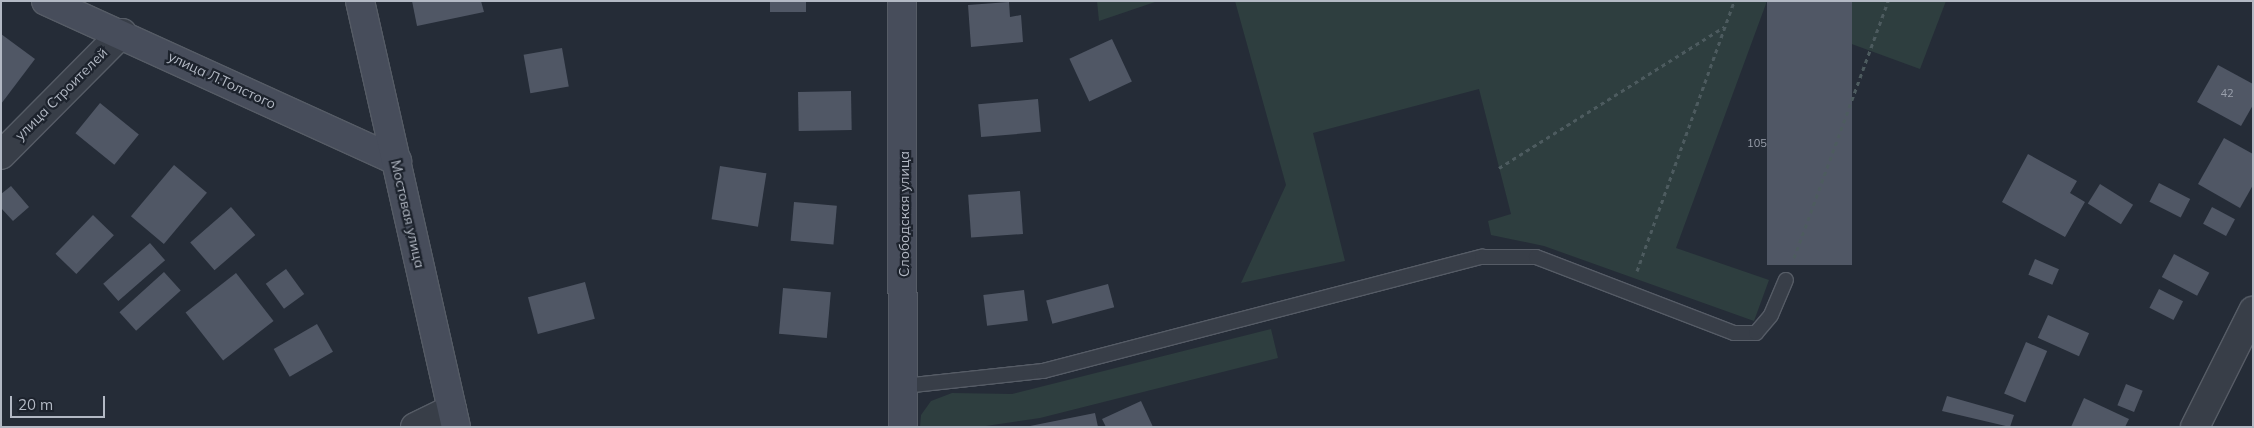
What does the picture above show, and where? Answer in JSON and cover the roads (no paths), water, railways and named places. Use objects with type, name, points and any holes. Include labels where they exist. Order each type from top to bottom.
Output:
[{"type":"street","name":"улица Л.Толстого","points":[[46,1],[122,33],[397,161]]},
{"type":"street","name":"Мостовая улица","points":[[360,1],[454,418]]},
{"type":"street","name":"Слободская улица","points":[[902,1],[903,427]]},
{"type":"street","name":"улица Строителей","points":[[1,155],[122,33]]},
{"type":"street","points":[[2196,427],[2253,311]]},
{"type":"street","points":[[415,427],[454,418]]},
{"type":"lane","points":[[904,386],[1043,371],[1482,257],[1536,257],[1628,295],[1734,333],[1756,333],[1771,315],[1786,280]]}]
